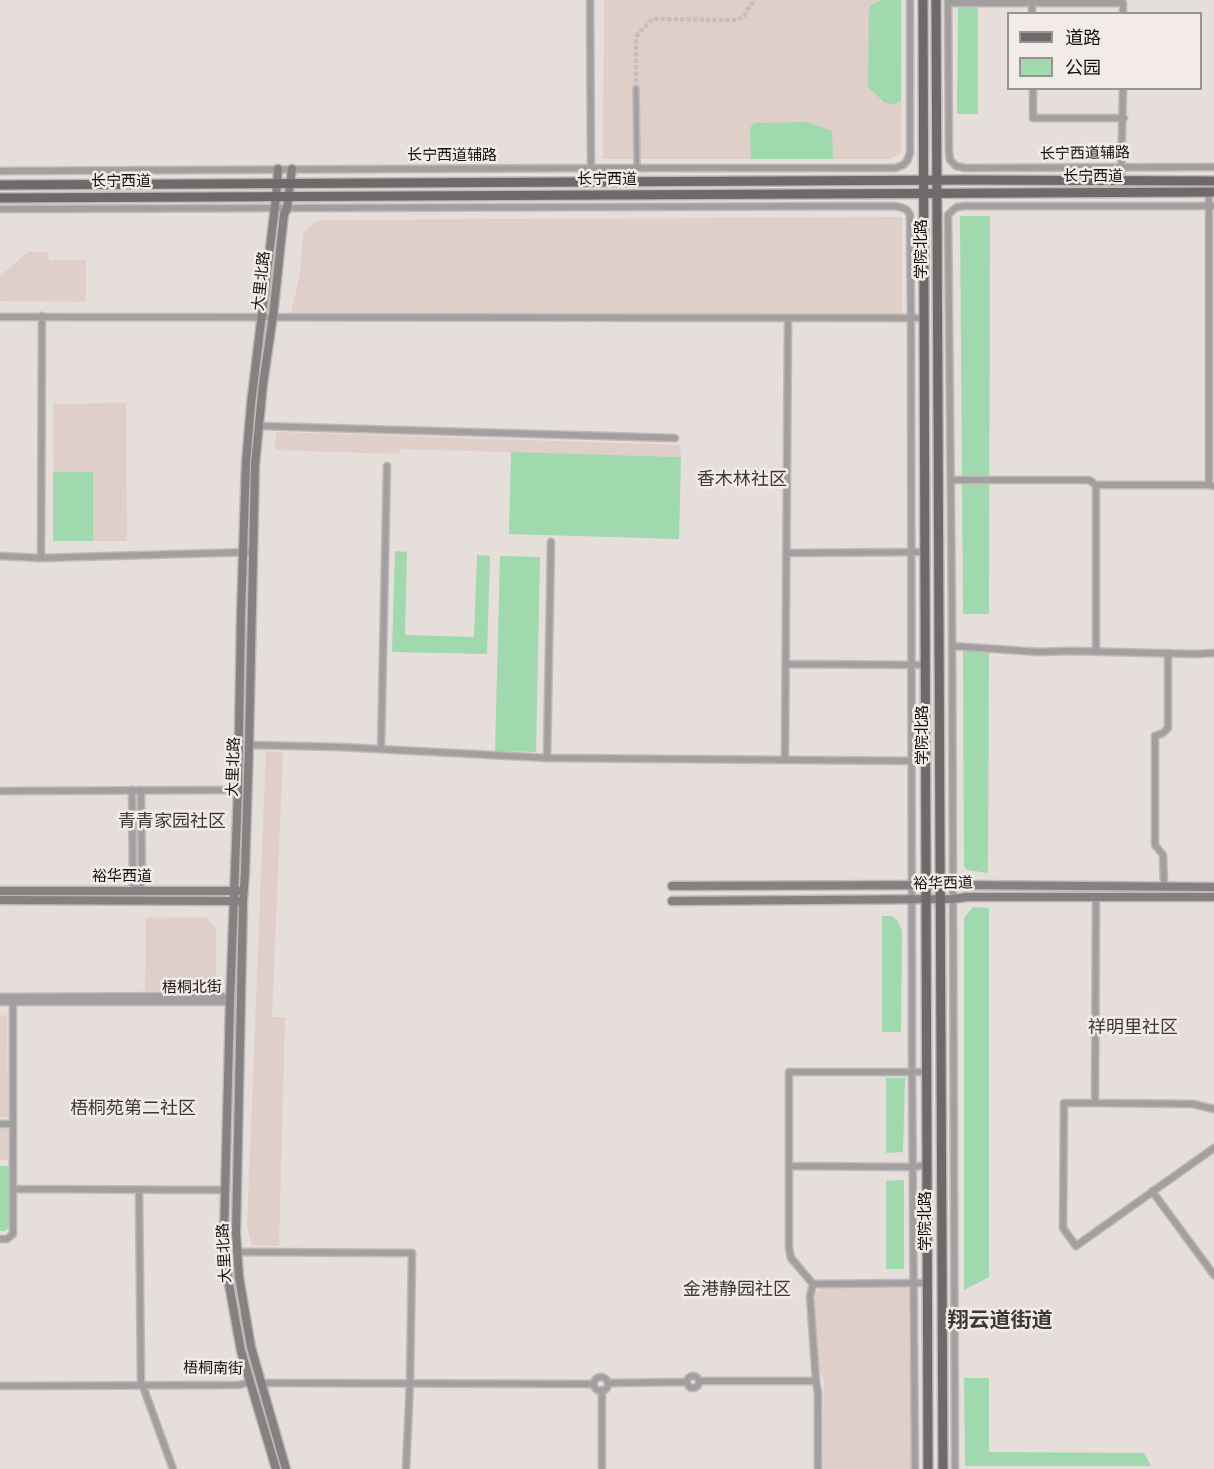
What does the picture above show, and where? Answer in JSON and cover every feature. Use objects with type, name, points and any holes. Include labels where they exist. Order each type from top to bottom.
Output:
[{"type":"main road","name":"学院北路","points":[[923,0],[928,1469]]},
{"type":"main road","name":"学院北路","points":[[936,0],[943,1469]]},
{"type":"main road","name":"大里北路","points":[[278,169],[246,463],[238,790],[240,891],[243,902],[237,1252],[251,1347],[286,1469]]},
{"type":"main road","name":"大里北路","points":[[276,1469],[241,1351],[228,1280],[225,1234],[233,901],[240,891],[249,745],[255,465],[284,214],[287,208],[292,169]]},
{"type":"main road","name":"长宁西道","points":[[0,185],[1214,180]]},
{"type":"main road","name":"长宁西道","points":[[0,198],[1211,192]]},
{"type":"main road","points":[[924,552],[939,552]]},
{"type":"main road","name":"裕华西道","points":[[672,886],[1214,886]]},
{"type":"main road","points":[[1164,886],[1164,897]]},
{"type":"main road","name":"裕华西道","points":[[0,891],[240,891]]},
{"type":"main road","name":"裕华西道","points":[[672,902],[967,897],[1214,897]]},
{"type":"main road","name":"裕华西道","points":[[0,900],[243,902]]},
{"type":"main road","points":[[926,1165],[941,1165]]},
{"type":"street","points":[[591,0],[591,168]]},
{"type":"street","name":"长宁西道辅路","points":[[0,171],[895,168],[907,161],[910,153],[910,0]]},
{"type":"street","points":[[948,2],[1123,3],[1123,12]]},
{"type":"street","name":"长宁西道辅路","points":[[948,2],[949,153],[950,160],[956,166],[965,168],[1214,166]]},
{"type":"street","points":[[636,89],[637,168]]},
{"type":"street","points":[[1033,90],[1033,118],[1124,118]]},
{"type":"street","points":[[1122,181],[1124,90]]},
{"type":"street","points":[[951,480],[1089,480],[1096,485],[1211,486],[1211,192]]},
{"type":"street","points":[[0,209],[883,206],[907,210],[910,215],[911,318],[915,1469]]},
{"type":"street","points":[[955,1469],[948,215],[957,207],[1211,206]]},
{"type":"street","points":[[41,558],[42,316]]},
{"type":"street","points":[[0,317],[924,318]]},
{"type":"street","points":[[785,760],[788,318]]},
{"type":"street","points":[[259,426],[675,438]]},
{"type":"street","points":[[381,749],[387,466]]},
{"type":"street","points":[[1096,485],[1096,652]]},
{"type":"street","points":[[547,758],[551,542]]},
{"type":"street","points":[[0,556],[41,558],[253,552]]},
{"type":"street","points":[[786,553],[924,552]]},
{"type":"street","points":[[939,552],[951,552]]},
{"type":"street","points":[[952,646],[1040,652],[1214,653]]},
{"type":"street","points":[[1164,886],[1163,855],[1155,845],[1155,736],[1168,728],[1168,653]]},
{"type":"street","points":[[786,664],[925,664]]},
{"type":"street","points":[[249,745],[547,758],[925,761]]},
{"type":"street","points":[[132,790],[133,884],[139,891]]},
{"type":"street","points":[[139,891],[142,882],[141,790]]},
{"type":"street","points":[[0,791],[238,790]]},
{"type":"street","points":[[1095,1103],[1096,897]]},
{"type":"street","name":"梧桐北街","points":[[0,997],[13,1000]]},
{"type":"street","points":[[0,1239],[7,1239],[13,1234],[13,1000]]},
{"type":"street","name":"梧桐北街","points":[[0,1002],[13,1000],[230,1002]]},
{"type":"street","points":[[813,1284],[791,1258],[789,1248],[789,1072],[926,1072]]},
{"type":"street","points":[[1214,1109],[1193,1104],[1064,1103],[1063,1228],[1076,1246],[1214,1148]]},
{"type":"street","points":[[0,1124],[12,1124]]},
{"type":"street","points":[[941,1165],[955,1164]]},
{"type":"street","points":[[789,1166],[914,1167],[926,1165]]},
{"type":"street","points":[[14,1189],[226,1190]]},
{"type":"street","points":[[139,1190],[142,1383],[173,1469]]},
{"type":"street","points":[[1152,1191],[1214,1275]]},
{"type":"street","points":[[237,1252],[412,1253],[406,1469]]},
{"type":"street","points":[[813,1284],[927,1283]]},
{"type":"street","points":[[813,1284],[810,1296],[818,1394],[818,1469]]},
{"type":"street","points":[[594,1384],[601,1377],[608,1383],[687,1382],[693,1388],[699,1385],[700,1381],[816,1381]]},
{"type":"street","name":"梧桐南街","points":[[0,1384],[250,1382]]},
{"type":"street","points":[[262,1383],[594,1384]]},
{"type":"street","points":[[602,1390],[608,1383]]},
{"type":"street","points":[[594,1384],[596,1388],[602,1390]]},
{"type":"street","points":[[602,1390],[602,1469]]},
{"type":"shaded area","points":[[604,0],[902,0],[901,152],[891,159],[603,159]]},
{"type":"shaded area","points":[[902,217],[902,316],[290,317],[300,274],[303,233],[319,220]]},
{"type":"shaded area","points":[[28,252],[48,252],[49,260],[86,260],[86,302],[0,301],[0,276]]},
{"type":"shaded area","points":[[126,403],[127,541],[54,541],[53,404]]},
{"type":"shaded area","points":[[276,432],[680,445],[681,457],[400,449],[399,454],[275,450]]},
{"type":"shaded area","points":[[266,751],[283,752],[272,1017],[285,1017],[279,1246],[252,1245],[247,1227]]},
{"type":"shaded area","points":[[206,917],[216,928],[216,994],[145,994],[146,918]]},
{"type":"shaded area","points":[[7,1015],[8,1117],[0,1117],[0,1016]]},
{"type":"shaded area","points":[[0,1129],[8,1129],[8,1160],[0,1160]]},
{"type":"shaded area","points":[[821,1288],[909,1288],[911,1469],[822,1469],[824,1380],[818,1369],[813,1295]]},
{"type":"green space","points":[[883,0],[901,1],[901,101],[895,104],[885,103],[868,87],[869,6]]},
{"type":"green space","points":[[958,0],[978,0],[978,114],[957,114]]},
{"type":"green space","points":[[808,122],[832,131],[833,159],[751,159],[750,128],[754,123]]},
{"type":"green space","points":[[960,216],[990,216],[989,614],[963,614]]},
{"type":"green space","points":[[511,452],[681,457],[679,539],[509,534]]},
{"type":"green space","points":[[53,472],[93,472],[93,541],[53,541]]},
{"type":"green space","points":[[395,551],[407,552],[405,635],[474,637],[477,555],[490,556],[487,654],[392,652]]},
{"type":"green space","points":[[500,556],[540,557],[536,752],[495,751]]},
{"type":"green space","points":[[963,650],[989,650],[988,873],[967,870],[964,866]]},
{"type":"green space","points":[[973,907],[989,908],[989,1277],[964,1290],[964,918]]},
{"type":"green space","points":[[882,916],[892,916],[898,921],[902,931],[901,1032],[882,1032]]},
{"type":"green space","points":[[886,1078],[905,1078],[903,1152],[886,1153]]},
{"type":"green space","points":[[0,1166],[9,1166],[9,1228],[5,1231],[0,1231]]},
{"type":"green space","points":[[904,1180],[904,1269],[886,1269],[886,1181]]},
{"type":"green space","points":[[964,1378],[989,1378],[989,1452],[1144,1453],[1151,1466],[965,1466]]},
{"type":"tunnel","points":[[636,89],[636,39],[652,19],[737,20],[744,16],[754,0]]},
{"type":"district","name":"香木林社区","points":[[742,481]]},
{"type":"district","name":"青青家园社区","points":[[172,823]]},
{"type":"district","name":"祥明里社区","points":[[1133,1029]]},
{"type":"district","name":"梧桐苑第二社区","points":[[133,1110]]},
{"type":"district","name":"金港静园社区","points":[[737,1291]]},
{"type":"district","name":"翔云道街道","points":[[1000,1323]]}]
